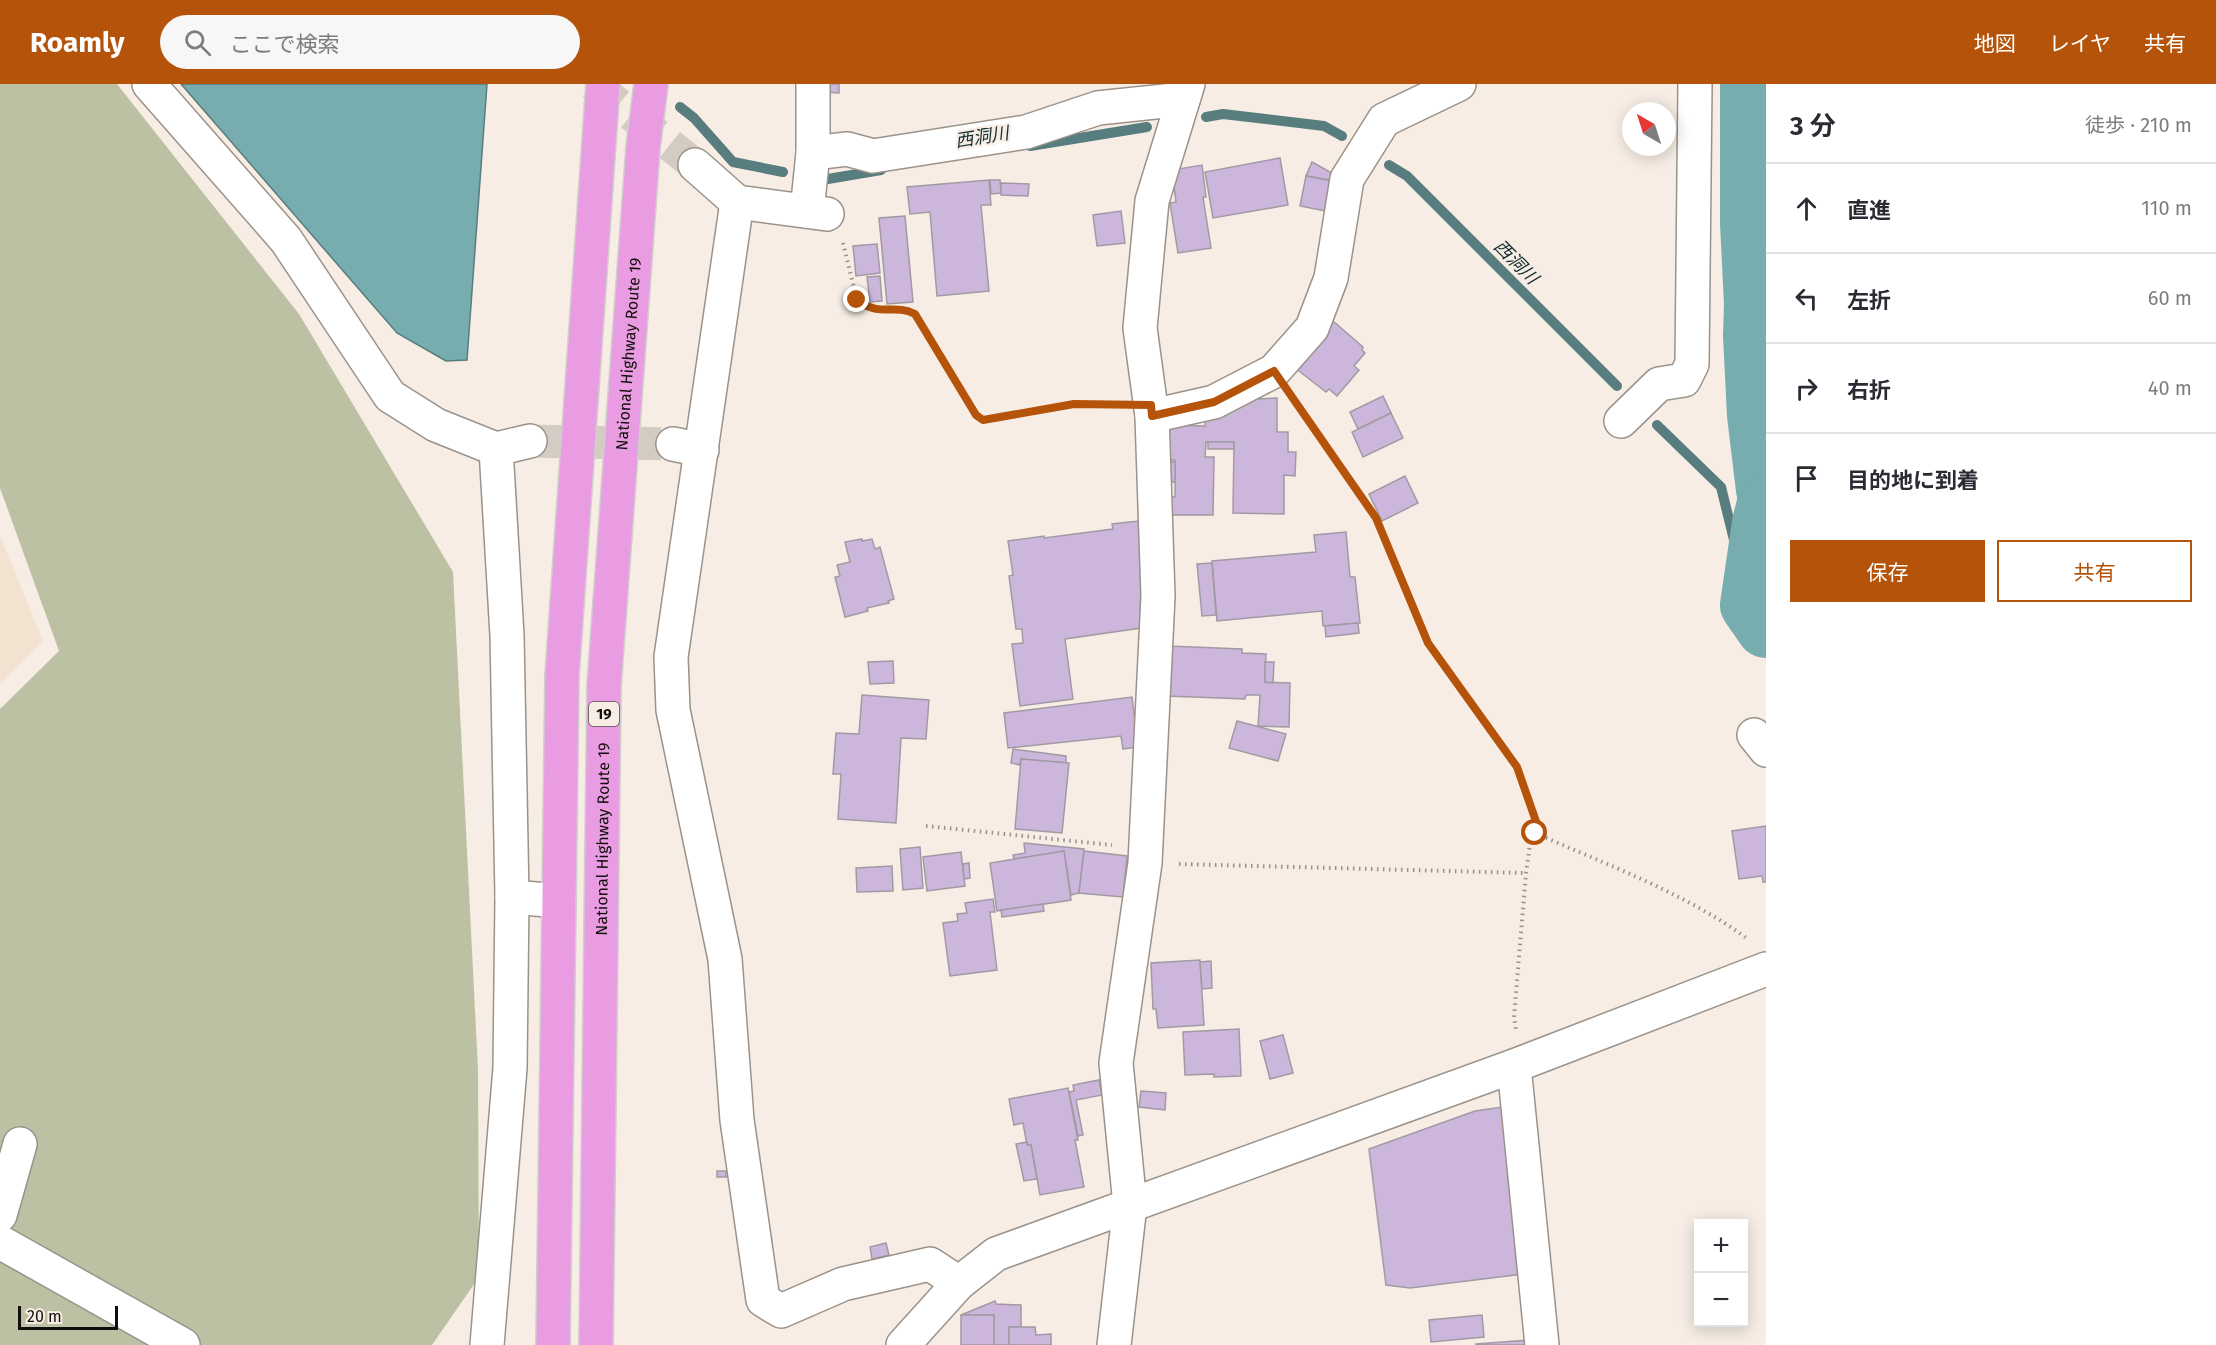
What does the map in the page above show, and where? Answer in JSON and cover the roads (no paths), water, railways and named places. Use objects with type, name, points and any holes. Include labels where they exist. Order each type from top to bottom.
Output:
[{"type":"highway","points":[[553,1345],[562,676],[603,84]]},
{"type":"highway","name":"National Highway Route 19","points":[[596,1345],[604,686],[643,148],[651,84]]},
{"type":"street","points":[[149,84],[286,240],[390,396],[436,425],[496,448],[530,441]]},
{"type":"street","points":[[695,165],[737,202],[817,212],[813,153],[813,84]]},
{"type":"street","points":[[1152,411],[1214,402],[1274,371],[1312,328],[1331,278],[1341,228],[1347,179],[1384,120],[1459,84]]},
{"type":"street","points":[[1621,421],[1659,384],[1684,380],[1692,364],[1695,84]]},
{"type":"street","points":[[813,153],[846,148],[873,156],[1026,132],[1098,108],[1186,91],[1152,201],[1140,328],[1152,411],[1158,596],[1145,856],[1116,1064],[1130,1205],[1114,1345]]},
{"type":"street","points":[[737,202],[687,447],[671,657],[673,710],[725,959],[737,1120],[763,1300],[780,1311],[843,1284],[930,1264],[959,1283]]},
{"type":"street","points":[[487,1345],[510,1068],[512,897],[507,635],[496,448]]},
{"type":"street","points":[[512,897],[559,901]]},
{"type":"street","points":[[903,1345],[959,1283],[996,1254],[1518,1064],[1758,955]]},
{"type":"street","points":[[1518,1064],[1542,1345]]},
{"type":"street","points":[[0,1215],[20,1144]]},
{"type":"street","points":[[0,1242],[183,1345]]},
{"type":"water","points":[[181,84],[487,84],[467,360],[446,361],[397,333]]},
{"type":"waterway","points":[[1750,84],[1753,336],[1757,415],[1766,490]]},
{"type":"waterway","name":"西洞川","points":[[680,107],[694,118],[733,162],[783,172]]},
{"type":"waterway","name":"西洞川","points":[[1206,117],[1223,114],[1324,126],[1342,136]]},
{"type":"waterway","name":"西洞川","points":[[1030,146],[1147,127]]},
{"type":"waterway","name":"西洞川","points":[[1389,165],[1407,176],[1617,386]]},
{"type":"waterway","name":"西洞川","points":[[822,180],[881,170]]},
{"type":"waterway","name":"西洞川","points":[[1657,425],[1721,487],[1750,605]]},
{"type":"waterway","points":[[1766,507],[1750,605],[1766,628]]},
{"type":"tunnel","points":[[593,84],[695,165]]},
{"type":"tunnel","points":[[530,441],[673,444]]}]
